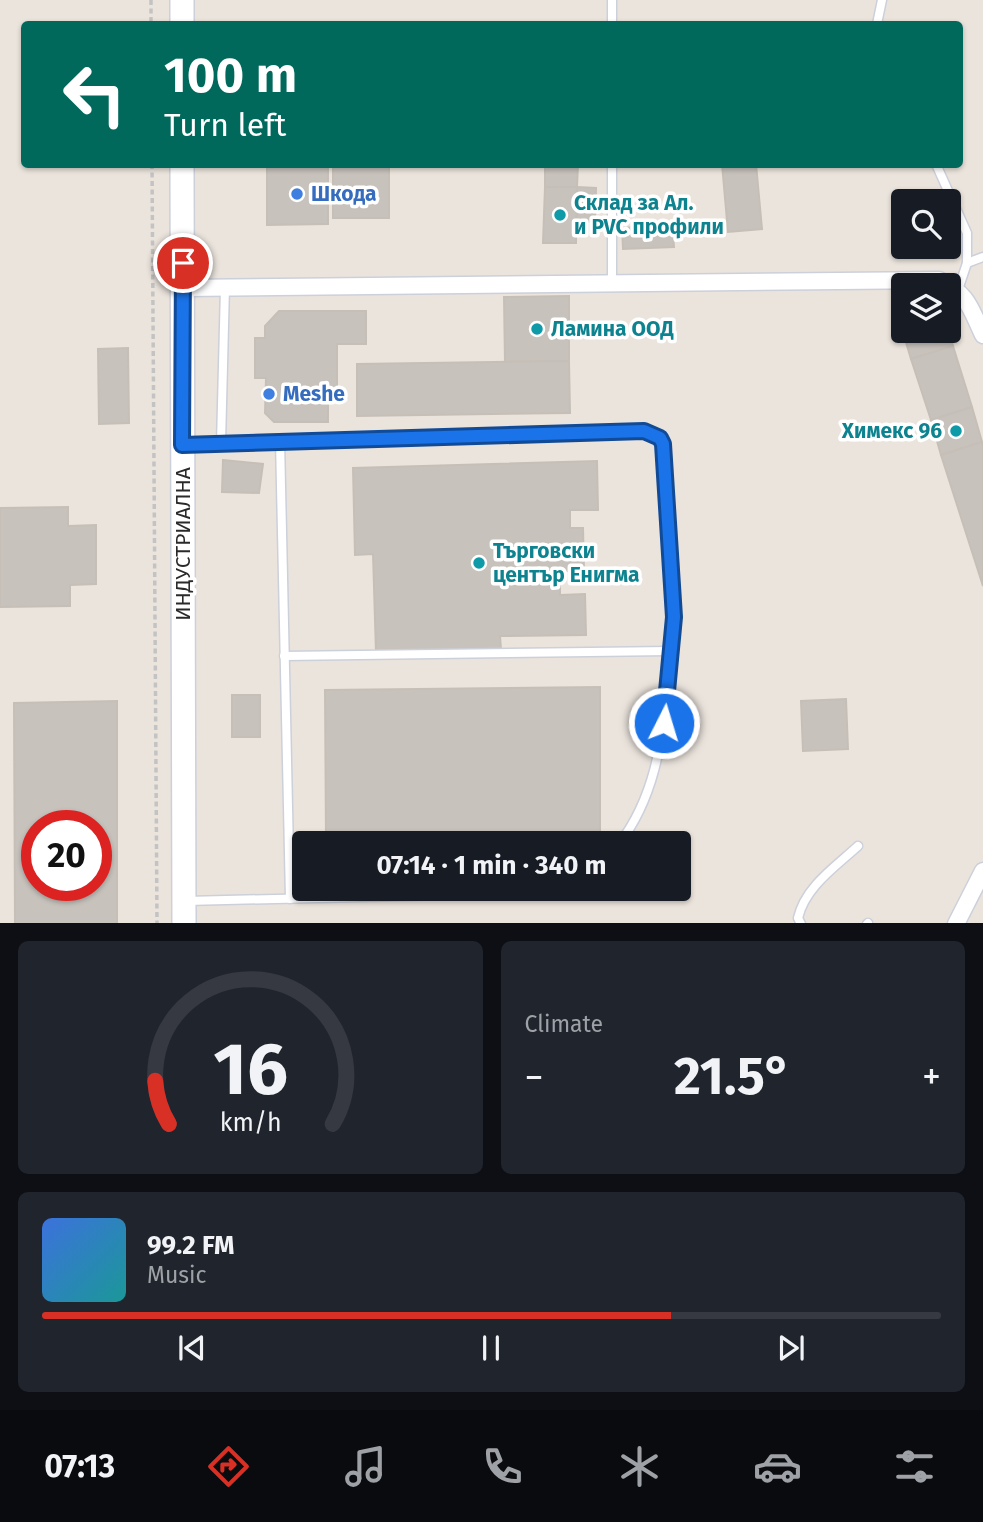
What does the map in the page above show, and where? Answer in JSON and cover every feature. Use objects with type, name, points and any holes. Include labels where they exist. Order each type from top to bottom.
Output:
[{"type":"main road","points":[[182,0],[182,21]]},
{"type":"main road","name":"ИНДУСТРИАЛНА","points":[[183,168],[184,912]]},
{"type":"street","points":[[183,288],[891,280]]},
{"type":"street","points":[[961,294],[983,335]]},
{"type":"street","points":[[956,923],[983,871]]},
{"type":"lane","points":[[612,0],[612,21]]},
{"type":"lane","points":[[878,21],[882,0]]},
{"type":"lane","points":[[612,168],[612,283]]},
{"type":"lane","points":[[938,168],[967,233],[967,263],[961,281]]},
{"type":"lane","points":[[967,263],[983,257]]},
{"type":"lane","points":[[221,443],[225,287]]},
{"type":"lane","points":[[182,445],[280,440],[644,431],[653,433],[663,444],[674,617],[659,761],[644,802],[629,831]]},
{"type":"lane","points":[[280,440],[289,899]]},
{"type":"lane","points":[[284,656],[670,651]]},
{"type":"lane","points":[[801,923],[798,918],[801,904],[858,846]]},
{"type":"lane","points":[[184,912],[292,899]]},
{"type":"path","points":[[151,0],[151,21]]},
{"type":"path","points":[[152,168],[157,923]]},
{"type":"building","name":"Шкода","points":[[267,168],[328,168],[328,224],[267,225]]},
{"type":"building","points":[[333,168],[389,168],[389,218],[333,218]]},
{"type":"building","points":[[545,168],[578,168],[577,187],[545,187]]},
{"type":"building","points":[[722,168],[756,168],[762,229],[728,232]]},
{"type":"building","name":"Склад за Ал. и PVC профили","points":[[545,187],[577,187],[576,243],[543,243]]},
{"type":"building","points":[[577,187],[596,188],[595,222],[577,221]]},
{"type":"building","points":[[655,226],[655,235],[673,235],[674,247],[623,249],[622,228]]},
{"type":"building","name":"Ламина ООД","points":[[569,296],[569,361],[505,362],[504,297]]},
{"type":"building","points":[[279,311],[366,311],[366,344],[337,344],[337,392],[328,392],[328,422],[274,422],[265,413],[266,378],[255,378],[255,338],[265,338],[265,326]]},
{"type":"building","points":[[906,343],[952,343],[953,346],[911,359]]},
{"type":"building","points":[[953,346],[972,407],[931,420],[911,359]]},
{"type":"building","points":[[128,348],[129,423],[99,424],[98,349]]},
{"type":"building","points":[[569,361],[570,413],[357,416],[357,364]]},
{"type":"building","name":"Химекс 96","points":[[972,407],[982,442],[941,455],[931,420]]},
{"type":"building","points":[[982,442],[983,444],[983,586],[941,455]]},
{"type":"building","points":[[223,460],[263,464],[259,493],[222,492]]},
{"type":"building","name":"Търговски център Енигма","points":[[597,461],[598,510],[570,510],[570,528],[583,528],[584,571],[560,571],[560,595],[585,594],[586,635],[500,636],[501,649],[376,653],[373,554],[355,555],[353,468]]},
{"type":"building","points":[[68,507],[68,526],[96,525],[96,584],[70,585],[70,606],[0,607],[0,508]]},
{"type":"building","points":[[600,687],[600,831],[326,831],[325,690]]},
{"type":"building","points":[[232,695],[260,695],[260,737],[232,737]]},
{"type":"building","points":[[846,699],[848,749],[803,751],[801,701]]},
{"type":"building","points":[[117,701],[117,923],[15,923],[14,703]]},
{"type":"place","name":"Шкода","points":[[297,194]]},
{"type":"place","name":"Склад за Ал. и PVC профили","points":[[560,215]]},
{"type":"place","name":"Ламина ООД","points":[[537,329]]},
{"type":"place","name":"Meshe","points":[[269,394]]},
{"type":"place","name":"Химекс 96","points":[[956,431]]},
{"type":"place","name":"Търговски център Енигма","points":[[479,563]]},
{"type":"route","points":[[183,263],[182,445],[644,431],[660,438],[663,444],[674,617],[664,723]]}]
